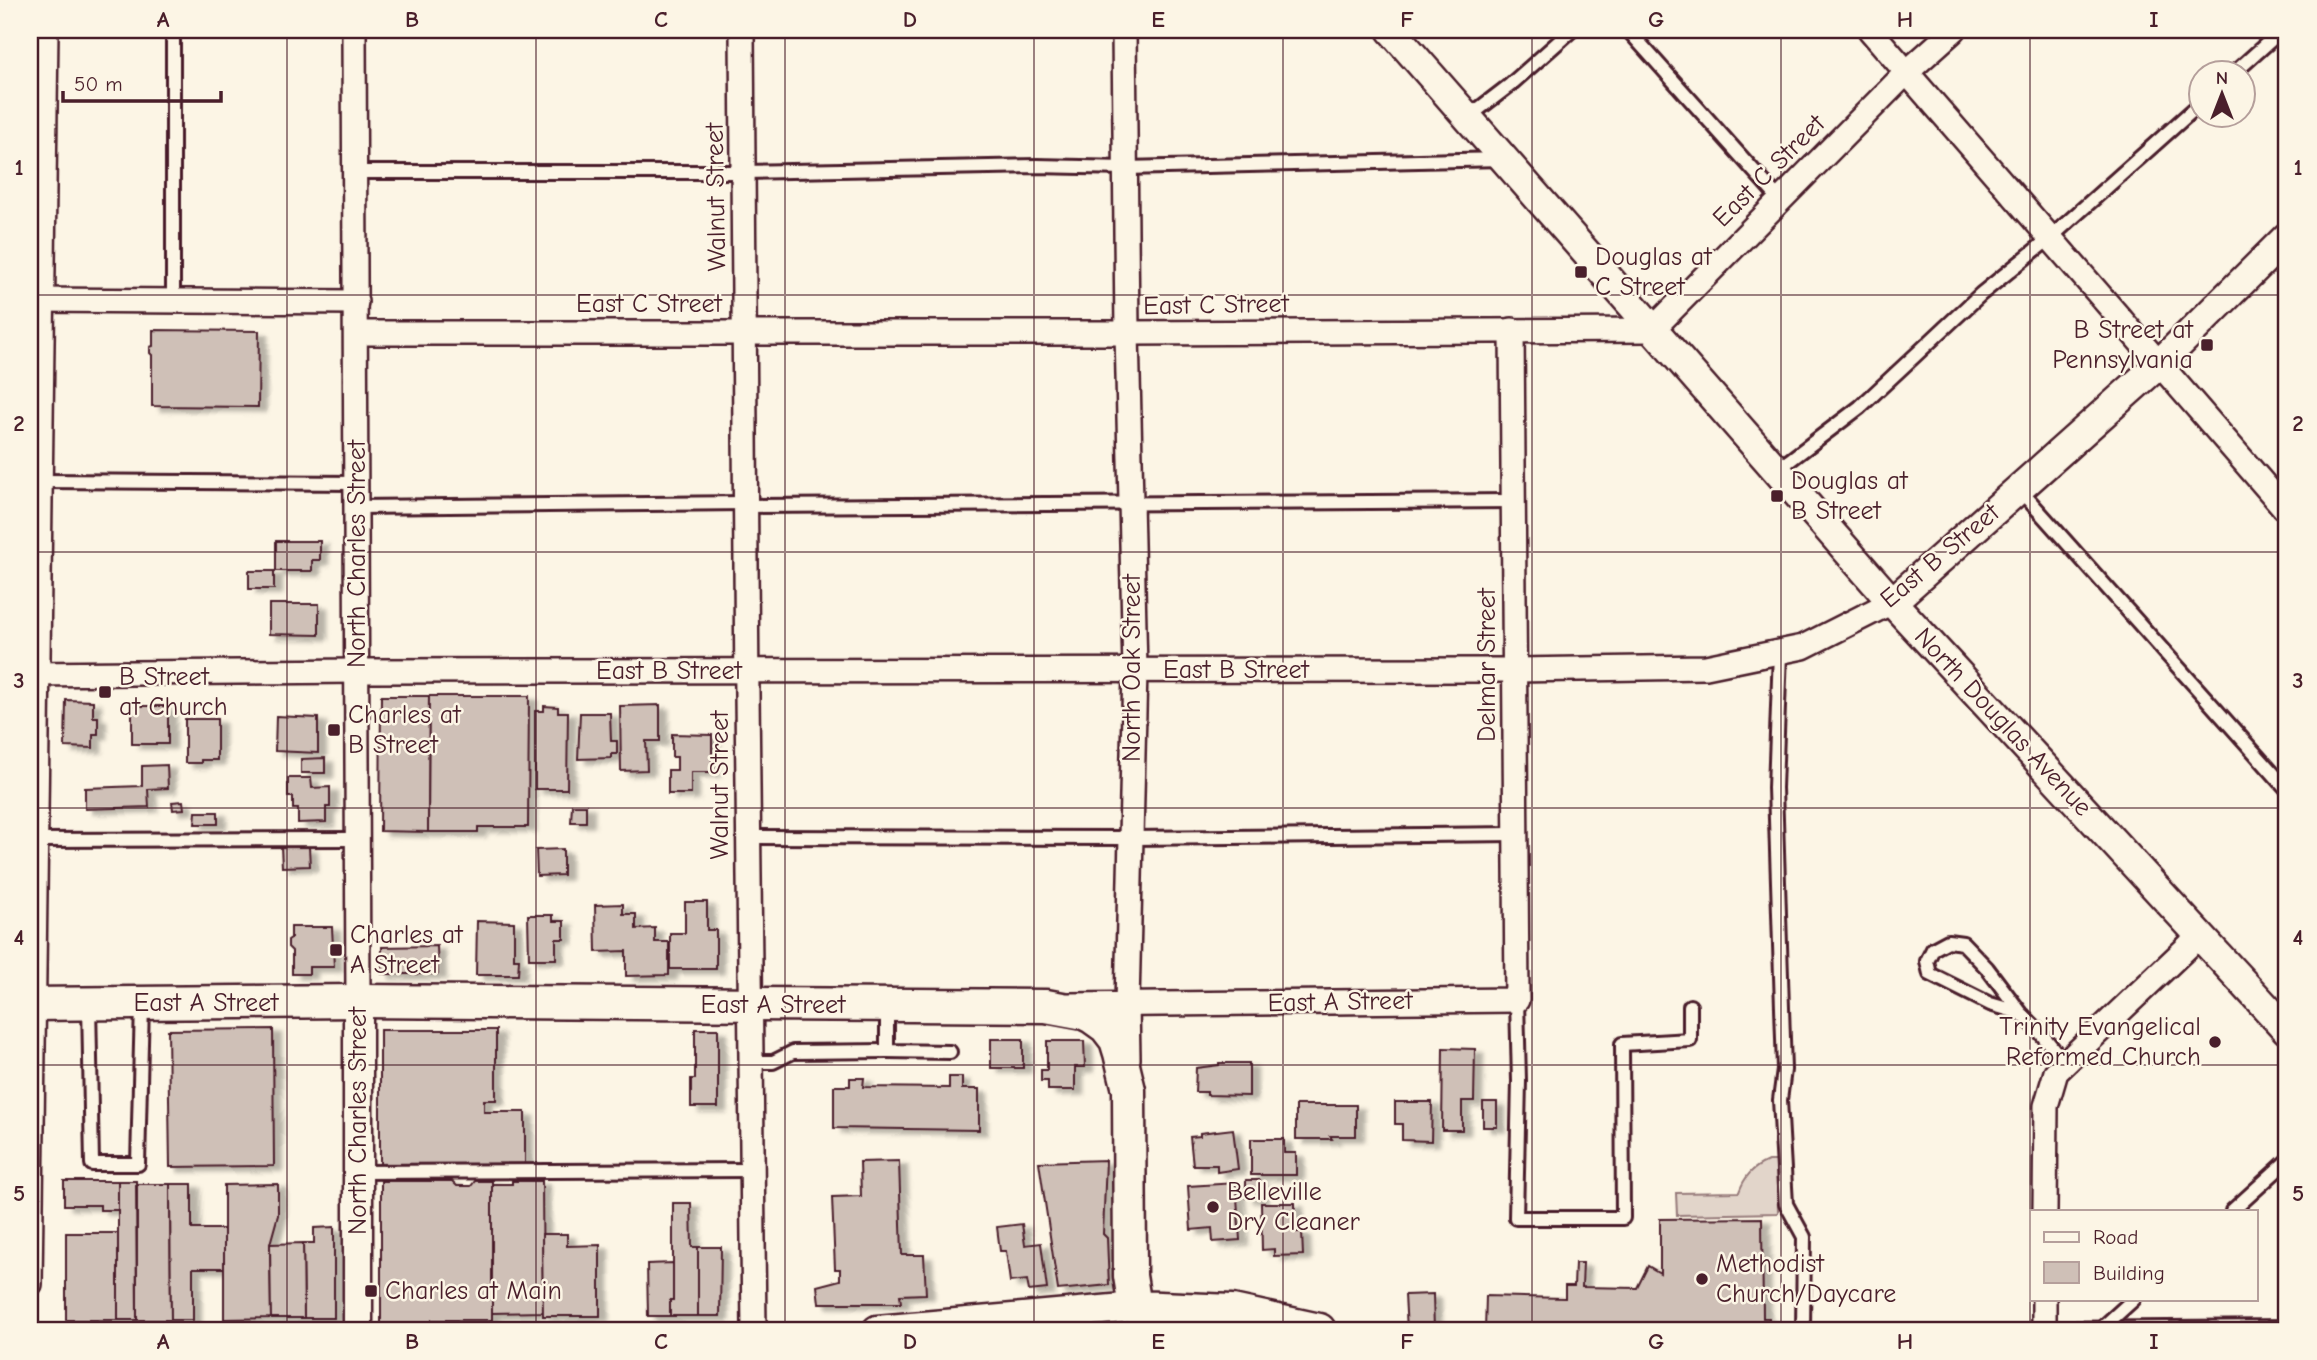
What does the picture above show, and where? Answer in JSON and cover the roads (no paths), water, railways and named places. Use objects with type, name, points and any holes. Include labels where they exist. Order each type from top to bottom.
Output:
[{"type":"main road","name":"East A Street","points":[[32,1004],[358,1002],[1046,1006]]},
{"type":"main road","points":[[1046,1006],[1084,1013],[1106,1027],[1116,1040],[1129,1090]]},
{"type":"main road","name":"North Oak Street","points":[[1129,1090],[1130,1276],[1135,1307]]},
{"type":"main road","points":[[1135,1307],[1231,1311],[1319,1330]]},
{"type":"street","points":[[30,1284],[34,674],[40,481],[36,300],[46,30]]},
{"type":"street","name":"North Charles Street","points":[[354,30],[358,1330]]},
{"type":"street","name":"Walnut Street","points":[[742,30],[748,1005],[754,1330]]},
{"type":"street","name":"North Oak Street","points":[[1124,30],[1127,333],[1135,670],[1127,1004],[1129,1090]]},
{"type":"street","name":"North Douglas Avenue","points":[[1391,30],[1892,602],[2287,1030]]},
{"type":"street","points":[[1870,30],[2287,511]]},
{"type":"street","name":"East C Street","points":[[356,333],[1652,330],[1907,72],[1954,30]]},
{"type":"street","name":"East B Street","points":[[34,674],[358,671],[1515,670],[1706,667],[1803,647],[1892,602],[2159,364],[2285,244]]},
{"type":"street","points":[[36,300],[356,303]]},
{"type":"street","name":"Delmar Street","points":[[1513,330],[1517,1000]]},
{"type":"street","points":[[2045,1210],[2046,1106],[2056,1072],[2199,936]]},
{"type":"street","name":"East A Street","points":[[1046,1006],[1517,1000]]},
{"type":"street","points":[[2044,1300],[2044,1329]]},
{"type":"street","points":[[877,1330],[1049,1322],[1135,1307]]},
{"type":"lane","points":[[173,30],[173,301]]},
{"type":"lane","points":[[1467,118],[1510,85],[1572,30]]},
{"type":"lane","points":[[1628,30],[1780,200]]},
{"type":"lane","points":[[2249,60],[2282,30]]},
{"type":"lane","points":[[1776,471],[1860,407],[1981,294],[2050,238],[2188,115]]},
{"type":"lane","points":[[355,172],[743,172],[1037,166],[1125,168],[1503,159]]},
{"type":"lane","points":[[40,481],[356,483]]},
{"type":"lane","points":[[2019,489],[2287,789]]},
{"type":"lane","points":[[357,507],[1514,501]]},
{"type":"lane","points":[[1780,652],[1775,788],[1784,1070],[1780,1100],[1786,1204],[1804,1237],[1803,1330]]},
{"type":"lane","points":[[748,837],[1131,838],[1516,834]]},
{"type":"lane","points":[[35,840],[358,839]]},
{"type":"lane","points":[[2021,1013],[1990,1004],[1930,974],[1927,961],[1933,949],[1948,941],[1963,943],[1987,968],[2065,1064]]},
{"type":"lane","points":[[1517,1000],[1519,1081],[1516,1218],[1623,1218],[1622,1044],[1690,1040],[1690,1006]]},
{"type":"lane","points":[[89,1004],[92,1164],[138,1164],[142,1003]]},
{"type":"lane","points":[[887,1005],[887,1051]]},
{"type":"lane","points":[[749,1062],[773,1062],[793,1052],[950,1052]]},
{"type":"lane","points":[[2233,1210],[2287,1161]]},
{"type":"lane","points":[[358,1172],[751,1170]]},
{"type":"lane","points":[[2102,1328],[2133,1300]]},
{"type":"lane","points":[[2044,1329],[2287,1327]]},
{"type":"place","name":"Douglas at C Street","points":[[1581,272]]},
{"type":"place","name":"B Street at Pennsylvania","points":[[2207,345]]},
{"type":"place","name":"Douglas at B Street","points":[[1777,496]]},
{"type":"place","name":"B Street at Church","points":[[105,692]]},
{"type":"place","name":"Charles at B Street","points":[[334,730]]},
{"type":"place","name":"Charles at A Street","points":[[336,950]]},
{"type":"place","name":"Trinity Evangelical Reformed Church","points":[[2215,1042]]},
{"type":"place","name":"Belleville Dry Cleaner","points":[[1213,1207]]},
{"type":"place","name":"Methodist Church/Daycare","points":[[1702,1279]]},
{"type":"place","name":"Charles at Main","points":[[371,1291]]}]
